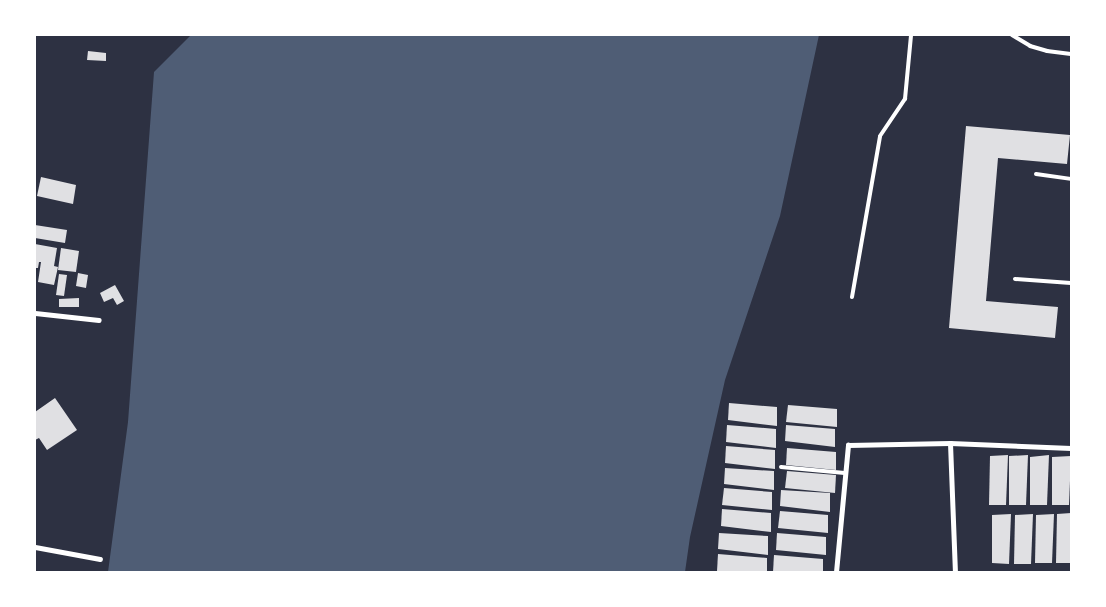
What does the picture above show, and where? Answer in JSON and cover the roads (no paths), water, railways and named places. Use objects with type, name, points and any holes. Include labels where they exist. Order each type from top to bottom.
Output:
[{"type":"street","points":[[35,313],[99,320]]},
{"type":"street","points":[[950,443],[955,572]]},
{"type":"street","points":[[836,572],[848,445],[950,443],[1071,448]]},
{"type":"street","points":[[35,547],[100,559]]},
{"type":"lane","points":[[852,297],[880,136],[905,99],[911,35]]},
{"type":"lane","points":[[1012,35],[1030,46],[1047,51],[1071,54]]},
{"type":"lane","points":[[1036,174],[1071,179]]},
{"type":"lane","points":[[1015,279],[1071,283]]},
{"type":"lane","points":[[781,467],[845,474]]},
{"type":"water","points":[[191,35],[819,35],[780,216],[725,380],[690,537],[685,572],[108,572],[128,422],[154,72]]}]
